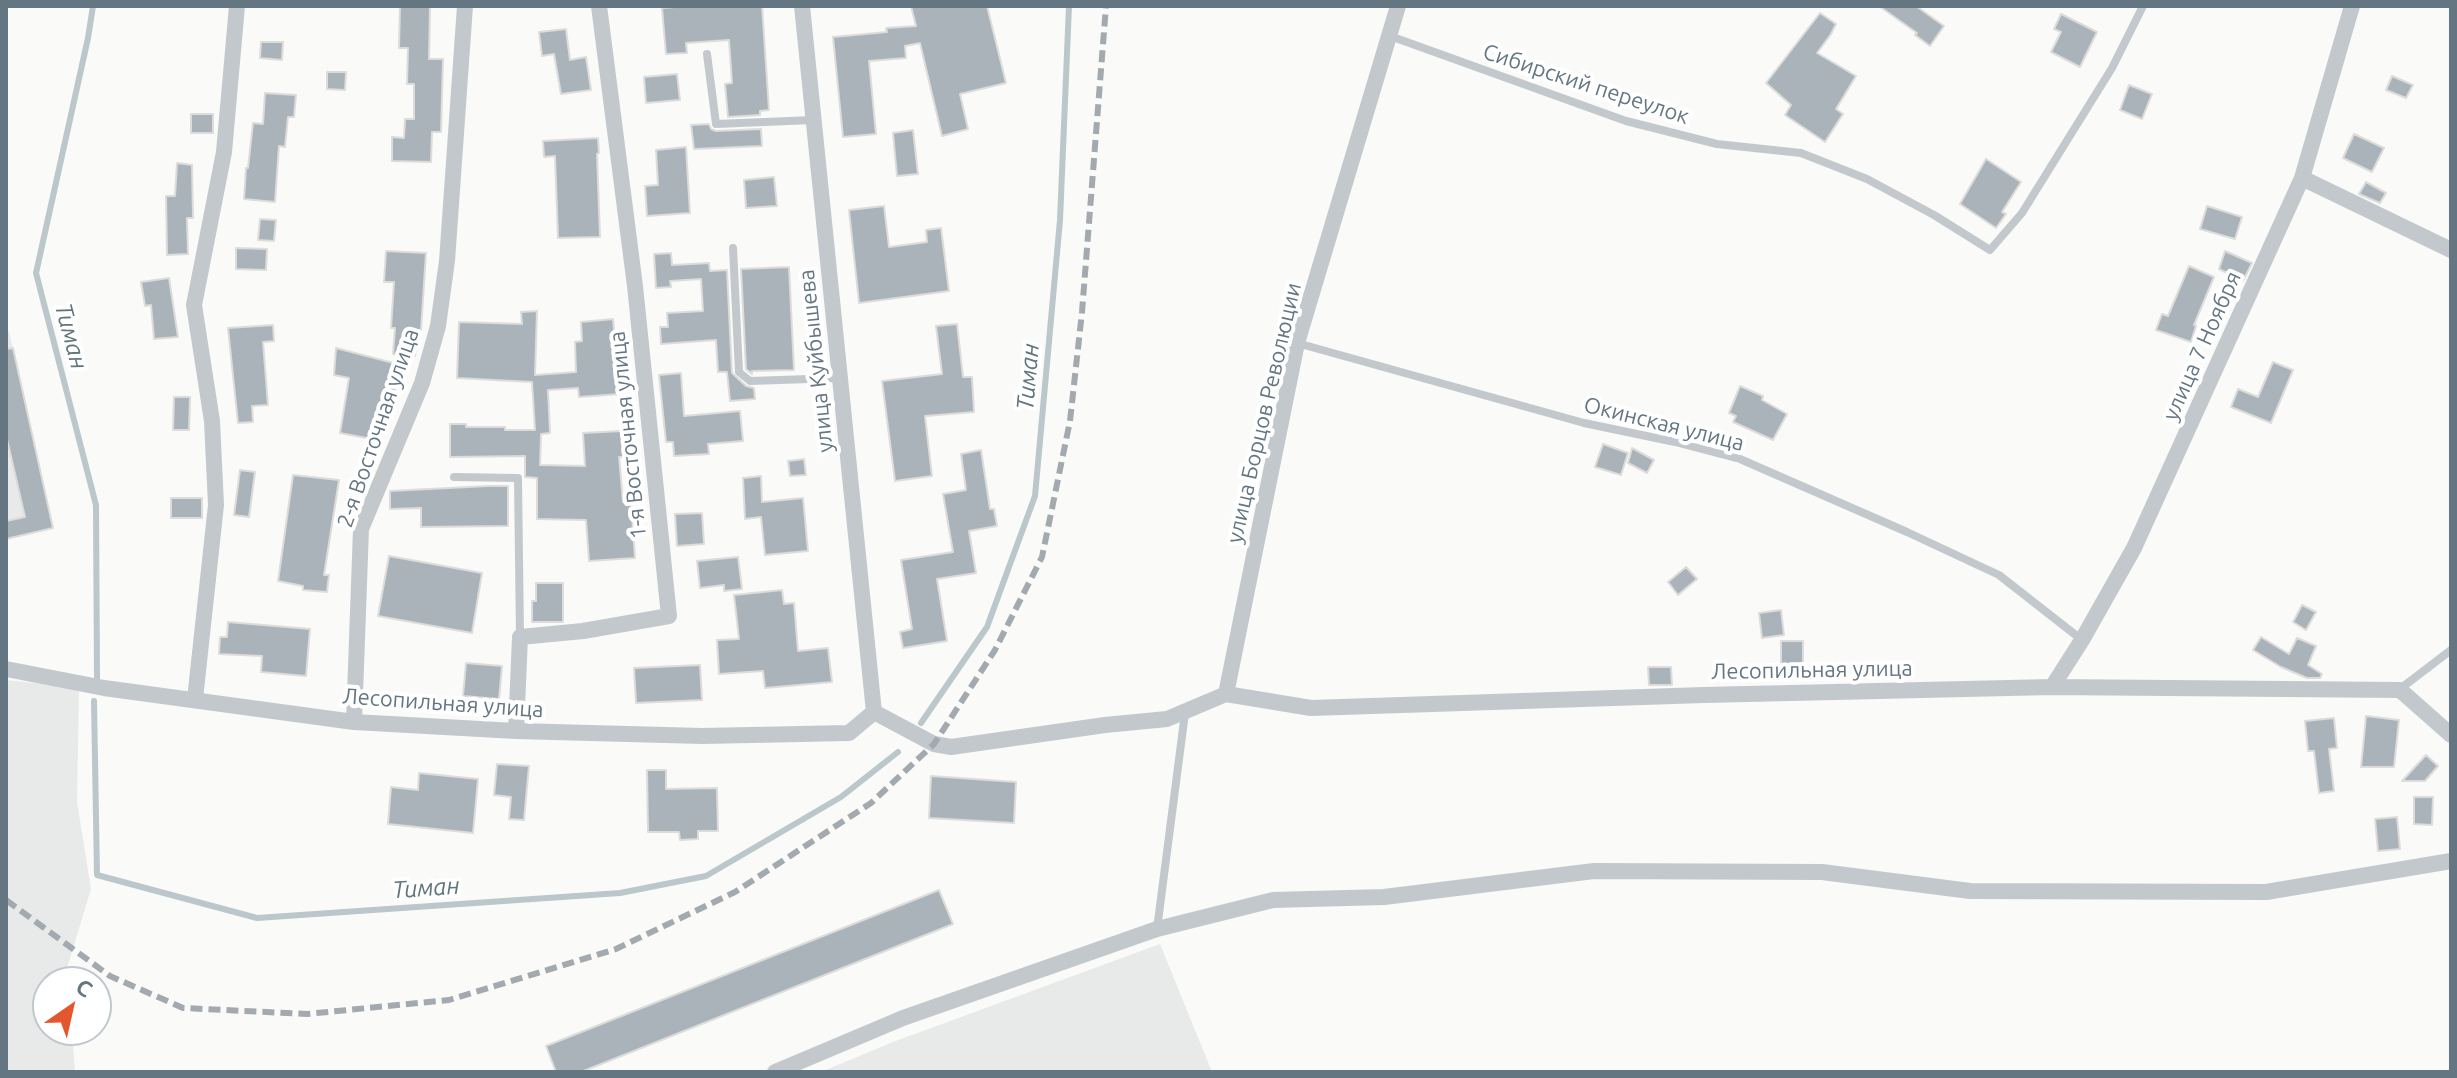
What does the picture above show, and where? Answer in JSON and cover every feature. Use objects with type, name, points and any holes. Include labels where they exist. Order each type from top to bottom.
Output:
[{"type":"street","points":[[195,699],[216,505],[212,421],[194,305],[224,152],[237,6]]},
{"type":"street","name":"2-я Восточная улица","points":[[354,722],[361,529],[422,383],[438,326],[447,261],[465,6]]},
{"type":"street","name":"1-я Восточная улица","points":[[520,637],[583,631],[669,616],[635,286],[599,6]]},
{"type":"street","name":"улица Куйбышева","points":[[802,6],[874,712]]},
{"type":"street","name":"улица Борцов Революции","points":[[1226,694],[1297,343],[1398,6]]},
{"type":"street","name":"улица 7 Ноября","points":[[2052,687],[2134,548],[2302,178],[2352,6]]},
{"type":"street","points":[[2302,178],[2451,250]]},
{"type":"street","points":[[516,731],[520,637]]},
{"type":"street","name":"Лесопильная улица","points":[[6,669],[104,688],[354,722],[516,731],[702,736],[849,733],[874,712]]},
{"type":"street","name":"Лесопильная улица","points":[[1226,694],[1311,708],[2052,687],[2400,690]]},
{"type":"street","points":[[2400,690],[2451,735]]},
{"type":"street","points":[[874,712],[934,744],[951,747],[1167,719],[1226,694]]},
{"type":"street","points":[[775,1072],[903,1018],[1157,929],[1273,900],[1384,897],[1594,871],[1822,872],[1970,891],[2266,892],[2451,861]]},
{"type":"lane","name":"Сибирский переулок","points":[[1389,36],[1626,121],[1717,144],[1801,153],[1867,179],[1990,250],[2022,213],[2112,68],[2143,6]]},
{"type":"lane","points":[[707,54],[716,124],[814,120]]},
{"type":"lane","points":[[733,248],[739,372],[750,381],[840,378]]},
{"type":"lane","name":"Окинская улица","points":[[1297,343],[1584,423],[1740,459],[1999,575],[2082,640]]},
{"type":"lane","points":[[454,477],[518,478],[520,637]]},
{"type":"lane","points":[[2400,690],[2451,650]]},
{"type":"lane","points":[[1157,929],[1185,712]]},
{"type":"shaded area","points":[[9,331],[53,528],[6,539],[6,332]]},
{"type":"shaded area","points":[[6,680],[79,688],[77,802],[91,889],[68,966],[32,966],[32,1046],[73,1046],[75,1072],[6,1072]]},
{"type":"shaded area","points":[[1160,944],[1212,1072],[821,1072],[893,1042]]},
{"type":"building","points":[[400,6],[430,6],[429,59],[443,59],[441,132],[432,132],[431,162],[392,161],[392,137],[404,138],[405,119],[414,119],[414,84],[407,84],[408,48],[399,48]]},
{"type":"building","points":[[762,6],[769,110],[760,111],[760,115],[728,117],[725,84],[732,83],[729,40],[686,43],[687,53],[666,54],[662,8]]},
{"type":"building","points":[[911,6],[987,6],[1006,83],[960,94],[968,129],[942,136],[920,43],[905,46],[906,58],[869,61],[876,134],[843,137],[833,37],[916,26]]},
{"type":"building","points":[[1879,6],[1916,6],[1944,26],[1930,46]]},
{"type":"building","points":[[1820,13],[1836,24],[1817,53],[1856,76],[1836,109],[1843,114],[1825,142],[1785,115],[1791,105],[1766,83]]},
{"type":"building","points":[[2061,14],[2097,32],[2080,67],[2051,52],[2061,32],[2054,29]]},
{"type":"building","points":[[566,29],[570,60],[586,57],[591,90],[561,94],[554,54],[542,56],[539,32]]},
{"type":"building","points":[[261,42],[283,42],[282,60],[260,58]]},
{"type":"building","points":[[327,72],[346,72],[345,90],[327,89]]},
{"type":"building","points":[[677,74],[680,100],[646,103],[644,77]]},
{"type":"building","points":[[2392,76],[2413,85],[2406,98],[2386,90]]},
{"type":"building","points":[[2129,85],[2152,94],[2142,119],[2120,110]]},
{"type":"building","points":[[265,93],[296,95],[294,117],[288,117],[285,147],[279,146],[275,202],[244,199],[253,123],[263,124]]},
{"type":"building","points":[[191,114],[213,114],[213,133],[191,133]]},
{"type":"building","points":[[709,124],[716,131],[761,129],[762,146],[694,149],[691,125]]},
{"type":"building","points":[[913,130],[918,174],[897,176],[893,133]]},
{"type":"building","points":[[2354,134],[2384,148],[2372,172],[2343,158]]},
{"type":"building","points":[[598,138],[600,237],[558,238],[555,156],[544,157],[543,141]]},
{"type":"building","points":[[686,147],[690,213],[647,216],[645,186],[658,185],[656,150]]},
{"type":"building","points":[[1986,159],[2021,182],[1996,228],[1960,204]]},
{"type":"building","points":[[177,163],[192,165],[193,218],[187,218],[188,254],[167,255],[166,196],[175,196]]},
{"type":"building","points":[[774,177],[777,206],[746,208],[744,180]]},
{"type":"building","points":[[2366,182],[2386,193],[2380,203],[2359,194]]},
{"type":"building","points":[[884,206],[889,247],[927,242],[926,230],[941,228],[949,291],[859,303],[849,210]]},
{"type":"building","points":[[2207,206],[2242,217],[2235,239],[2200,229]]},
{"type":"building","points":[[260,219],[276,220],[274,241],[258,240]]},
{"type":"building","points":[[236,248],[267,249],[266,270],[236,269]]},
{"type":"building","points":[[386,251],[426,253],[421,330],[418,330],[415,356],[393,354],[394,282],[384,282]]},
{"type":"building","points":[[2225,251],[2252,263],[2243,281],[2219,269]]},
{"type":"building","points":[[671,253],[672,265],[709,263],[710,271],[727,270],[732,373],[746,386],[754,388],[755,399],[730,401],[727,372],[718,372],[716,340],[661,344],[660,327],[668,327],[667,313],[703,311],[701,279],[670,281],[671,287],[656,288],[654,254]]},
{"type":"building","points":[[2189,266],[2214,277],[2194,325],[2191,342],[2156,330],[2162,314],[2168,316]]},
{"type":"building","points":[[789,267],[794,370],[752,371],[752,374],[746,369],[741,269]]},
{"type":"building","points":[[169,278],[178,337],[154,339],[151,305],[145,306],[141,282]]},
{"type":"building","points":[[537,311],[535,375],[576,372],[575,342],[582,341],[581,322],[613,319],[620,394],[579,397],[578,388],[548,390],[550,433],[541,434],[540,465],[585,466],[583,433],[621,431],[623,457],[619,457],[623,502],[631,501],[635,558],[589,561],[586,520],[537,519],[537,478],[525,477],[525,456],[450,457],[450,424],[535,430],[532,382],[457,378],[459,322],[522,324],[521,312]]},
{"type":"building","points":[[957,324],[963,377],[972,377],[974,412],[925,416],[932,476],[895,481],[882,381],[942,374],[936,326]]},
{"type":"building","points":[[273,325],[274,341],[263,342],[268,405],[252,406],[253,422],[238,423],[228,328]]},
{"type":"building","points":[[13,348],[53,528],[6,539],[6,521],[25,517],[6,435],[6,349]]},
{"type":"building","points":[[336,348],[401,365],[389,413],[383,412],[377,440],[340,433],[349,378],[334,375]]},
{"type":"building","points":[[2273,362],[2293,370],[2271,423],[2231,407],[2238,389],[2258,397]]},
{"type":"building","points":[[681,373],[684,416],[740,411],[743,441],[708,444],[709,454],[674,456],[673,442],[666,442],[659,375]]},
{"type":"building","points":[[1740,386],[1763,396],[1762,400],[1787,414],[1773,440],[1733,422],[1736,416],[1729,413]]},
{"type":"building","points":[[174,397],[190,397],[189,430],[173,430]]},
{"type":"building","points":[[1603,444],[1628,453],[1621,475],[1595,467]]},
{"type":"building","points":[[1632,448],[1654,460],[1647,473],[1628,463]]},
{"type":"building","points":[[981,450],[990,509],[994,509],[997,526],[969,531],[976,573],[937,579],[947,641],[903,648],[900,632],[912,629],[901,560],[953,552],[943,494],[966,490],[961,454]]},
{"type":"building","points":[[804,459],[806,475],[790,476],[788,461]]},
{"type":"building","points":[[240,470],[255,472],[249,517],[234,515]]},
{"type":"building","points":[[293,475],[339,480],[324,575],[329,575],[327,592],[303,590],[303,586],[278,581]]},
{"type":"building","points":[[761,476],[762,502],[803,498],[808,551],[765,555],[761,517],[745,519],[743,478]]},
{"type":"building","points":[[508,486],[508,526],[421,527],[421,508],[390,509],[390,491]]},
{"type":"building","points":[[171,498],[202,498],[202,518],[171,518]]},
{"type":"building","points":[[702,513],[704,544],[677,546],[675,514]]},
{"type":"building","points":[[389,556],[482,573],[472,633],[378,616]]},
{"type":"building","points":[[738,557],[742,589],[724,591],[724,585],[700,588],[697,561]]},
{"type":"building","points":[[1686,567],[1697,579],[1678,595],[1668,582]]},
{"type":"building","points":[[536,583],[563,583],[563,622],[532,622]]},
{"type":"building","points":[[782,590],[784,604],[794,603],[798,651],[828,648],[832,682],[765,688],[763,671],[719,674],[717,640],[739,639],[734,595]]},
{"type":"building","points":[[2302,605],[2316,612],[2306,630],[2293,622]]},
{"type":"building","points":[[1781,610],[1784,635],[1762,638],[1759,613]]},
{"type":"building","points":[[228,622],[310,629],[306,676],[261,672],[262,656],[219,654],[220,637],[227,637]]},
{"type":"building","points":[[2261,637],[2289,654],[2297,638],[2316,646],[2308,665],[2322,674],[2320,678],[2307,678],[2253,650]]},
{"type":"building","points":[[1781,641],[1803,641],[1803,665],[1781,665]]},
{"type":"building","points":[[466,663],[502,666],[499,699],[463,696]]},
{"type":"building","points":[[700,665],[702,700],[636,703],[634,668]]},
{"type":"building","points":[[1648,667],[1671,667],[1672,685],[1649,685]]},
{"type":"building","points":[[2366,716],[2399,720],[2394,767],[2361,767]]},
{"type":"building","points":[[2334,718],[2337,748],[2329,749],[2334,791],[2319,793],[2314,751],[2308,751],[2305,721]]},
{"type":"building","points":[[2426,755],[2438,766],[2425,781],[2402,781]]},
{"type":"building","points":[[497,764],[529,766],[524,820],[509,819],[511,797],[494,795]]},
{"type":"building","points":[[647,770],[666,770],[666,789],[717,788],[718,831],[698,831],[698,839],[680,840],[679,832],[648,832]]},
{"type":"building","points":[[419,773],[478,779],[473,833],[388,824],[391,787],[418,790]]},
{"type":"building","points":[[931,776],[1016,782],[1014,823],[929,818]]},
{"type":"building","points":[[2414,797],[2433,797],[2432,825],[2414,824]]},
{"type":"building","points":[[2397,817],[2400,849],[2378,851],[2375,819]]},
{"type":"building","points":[[939,890],[953,924],[581,1072],[556,1072],[546,1046]]},
{"type":"waterway","name":"Тиман","points":[[93,6],[36,273],[96,505],[97,678]]},
{"type":"waterway","name":"Тиман","points":[[921,723],[987,627],[1035,496],[1060,220],[1069,6]]},
{"type":"waterway","name":"Тиман","points":[[94,701],[97,875],[257,918],[620,893],[706,876],[841,797],[898,752]]},
{"type":"railway","points":[[6,900],[110,976],[183,1008],[307,1014],[449,1000],[616,949],[735,892],[871,803],[934,744],[995,650],[1042,557],[1070,421],[1082,312],[1106,6]]}]
